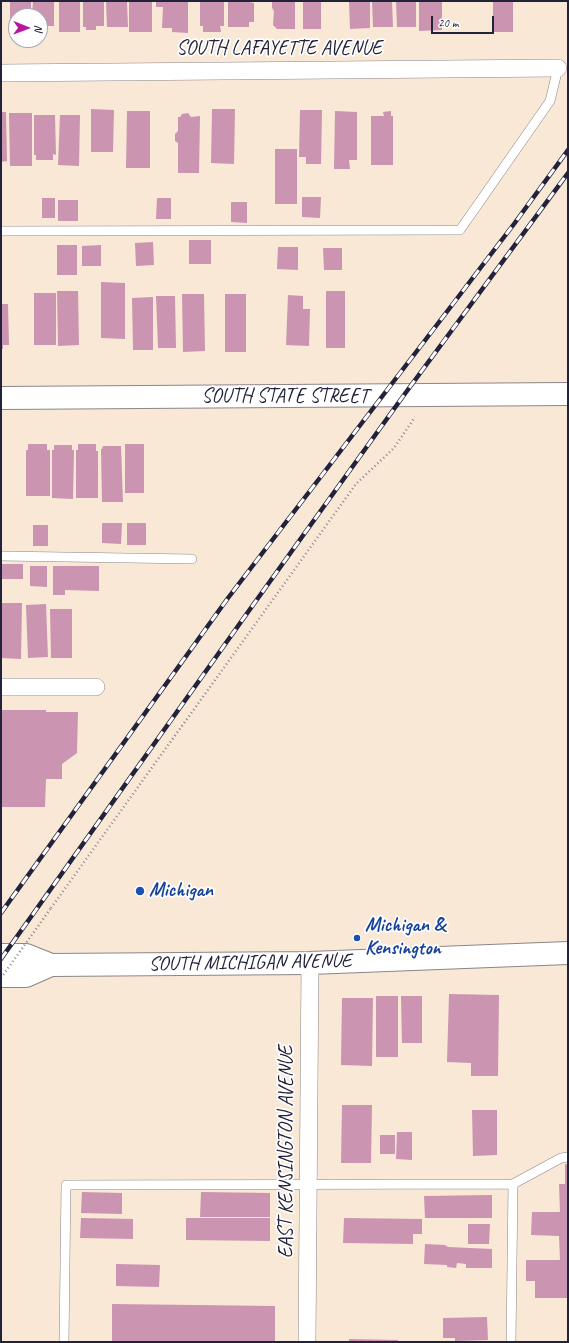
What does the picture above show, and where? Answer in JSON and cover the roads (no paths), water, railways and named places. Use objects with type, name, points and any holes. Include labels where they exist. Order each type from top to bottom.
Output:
[{"type":"main road","name":"SOUTH STATE STREET","points":[[1,398],[568,394]]},
{"type":"main road","name":"SOUTH MICHIGAN AVENUE","points":[[1,955],[26,955],[51,965],[310,963],[568,953]]},
{"type":"main road","name":"SOUTH MICHIGAN AVENUE","points":[[1,977],[26,976],[51,965]]},
{"type":"street","name":"SOUTH LAFAYETTE AVENUE","points":[[1,73],[558,68]]},
{"type":"street","points":[[1,687],[96,687]]},
{"type":"street","name":"EAST KENSINGTON AVENUE","points":[[307,1342],[310,963]]},
{"type":"lane","points":[[1,231],[460,230],[550,101],[558,68]]},
{"type":"lane","points":[[1,556],[192,559]]},
{"type":"lane","points":[[64,1342],[66,1185],[513,1184],[561,1158],[568,1157]]},
{"type":"lane","points":[[511,1342],[513,1184]]},
{"type":"railway","points":[[1,913],[228,598],[514,224],[568,150]]},
{"type":"railway","points":[[1,959],[404,395],[568,173]]},
{"type":"place","name":"Michigan","points":[[140,891]]},
{"type":"place","name":"Michigan & Kensington","points":[[357,938]]}]
